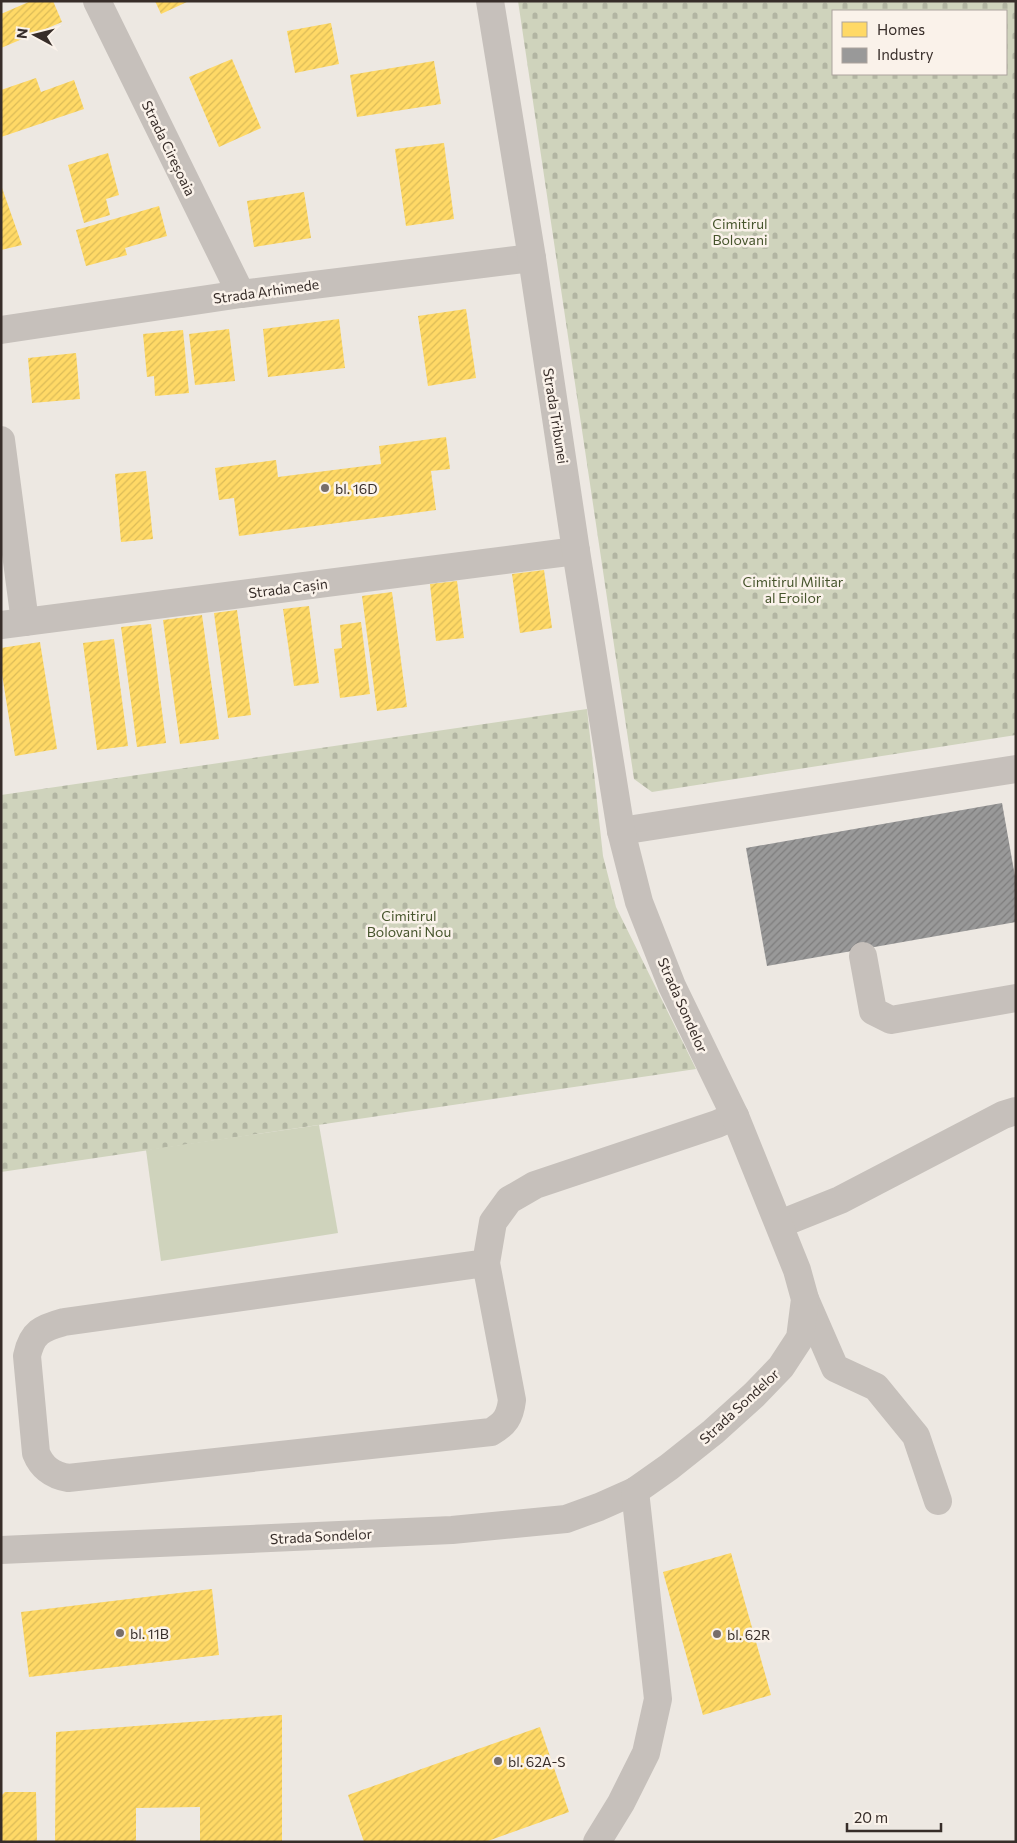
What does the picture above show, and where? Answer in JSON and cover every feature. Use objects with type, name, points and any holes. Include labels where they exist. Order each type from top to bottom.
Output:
[{"type":"street","name":"Strada Cireșoaia","points":[[97,1],[241,294]]},
{"type":"street","name":"Strada Tribunei","points":[[490,1],[622,831]]},
{"type":"street","name":"Strada Arhimede","points":[[1,330],[241,294],[532,258]]},
{"type":"street","points":[[1,440],[13,623]]},
{"type":"street","name":"Strada Cașin","points":[[13,623],[576,551]]},
{"type":"street","points":[[622,831],[1016,769]]},
{"type":"street","name":"Strada Sondelor","points":[[1,1550],[452,1530],[566,1519],[599,1508],[635,1491],[669,1467],[713,1432],[754,1395],[781,1366],[800,1338],[805,1299],[798,1270],[735,1116],[672,986],[639,902],[622,831]]},
{"type":"street","points":[[863,956],[873,1011],[891,1020],[1016,998]]},
{"type":"street","points":[[780,1224],[840,1200],[1016,1111]]},
{"type":"street","points":[[486,1263],[50,1325],[37,1332],[30,1343],[27,1356],[36,1453],[40,1462],[47,1470],[57,1476],[68,1478],[491,1432],[502,1426],[510,1412],[512,1400],[486,1263],[493,1222],[509,1200],[535,1185],[717,1124],[735,1116]]},
{"type":"street","points":[[805,1299],[835,1368],[876,1387],[916,1436],[938,1501]]},
{"type":"street","points":[[597,1842],[622,1803],[646,1753],[658,1700],[635,1491]]},
{"type":"green space","points":[[518,1],[1016,1],[1016,735],[652,792],[634,779]]},
{"type":"green space","name":"Cimitirul Bolovani Nou","points":[[587,709],[603,856],[616,907],[696,1069],[1,1172],[1,795]]},
{"type":"green space","points":[[319,1125],[338,1233],[161,1261],[146,1150]]},
{"type":"building: Homes","points":[[31,1],[53,1],[62,22],[1,48],[1,14]]},
{"type":"building: Homes","points":[[155,1],[189,1],[161,14]]},
{"type":"building: Homes","points":[[331,23],[339,64],[295,73],[287,31]]},
{"type":"building: Homes","points":[[232,59],[261,128],[219,147],[189,77]]},
{"type":"building: Homes","points":[[434,61],[441,104],[357,117],[350,75]]},
{"type":"building: Homes","points":[[36,78],[41,92],[74,80],[84,109],[1,137],[1,90]]},
{"type":"building: Homes","points":[[444,143],[454,219],[406,226],[395,149]]},
{"type":"building: Homes","points":[[108,153],[119,195],[106,199],[110,215],[84,223],[68,165]]},
{"type":"building: Homes","points":[[1,185],[22,245],[1,250]]},
{"type":"building: Homes","points":[[304,192],[311,238],[254,247],[247,201]]},
{"type":"building: Homes","points":[[159,206],[167,236],[125,248],[127,255],[86,266],[76,230]]},
{"type":"building: Homes","points":[[466,309],[476,378],[428,386],[418,316]]},
{"type":"building: Homes","points":[[339,319],[345,368],[268,377],[263,329]]},
{"type":"building: Homes","points":[[229,329],[235,381],[195,385],[189,334]]},
{"type":"building: Homes","points":[[183,330],[189,393],[155,396],[154,376],[147,377],[143,334]]},
{"type":"building: Homes","points":[[76,353],[80,399],[32,403],[28,358]]},
{"type":"building: Homes","name":"bl. 16D","points":[[446,437],[450,469],[431,471],[436,510],[239,536],[234,498],[219,500],[215,468],[276,460],[278,477],[381,464],[379,446]]},
{"type":"building: Homes","points":[[146,471],[153,539],[121,542],[115,474]]},
{"type":"building: Homes","points":[[544,570],[552,628],[520,633],[512,574]]},
{"type":"building: Homes","points":[[457,581],[464,638],[436,641],[430,584]]},
{"type":"building: Homes","points":[[392,592],[407,707],[377,711],[362,596]]},
{"type":"building: Homes","points":[[309,606],[319,683],[294,686],[283,609]]},
{"type":"building: Homes","points":[[237,610],[251,715],[228,718],[214,613]]},
{"type":"building: Homes","points":[[202,615],[219,739],[180,744],[163,620]]},
{"type":"building: Homes","points":[[361,622],[370,694],[340,698],[334,649],[342,648],[340,625]]},
{"type":"building: Homes","points":[[151,624],[166,743],[137,747],[121,627]]},
{"type":"building: Homes","points":[[114,639],[128,746],[97,750],[83,643]]},
{"type":"building: Homes","points":[[40,642],[57,749],[15,756],[1,668],[1,648]]},
{"type":"building: Homes","name":"bl. 62R","points":[[731,1553],[771,1695],[703,1715],[663,1572]]},
{"type":"building: Homes","name":"bl. 11B","points":[[212,1589],[219,1655],[29,1677],[21,1612]]},
{"type":"building: Homes","points":[[282,1715],[282,1842],[200,1842],[200,1807],[136,1808],[136,1842],[55,1842],[56,1732]]},
{"type":"building: Homes","name":"bl. 62A-S","points":[[540,1727],[569,1812],[485,1842],[364,1842],[348,1795]]},
{"type":"building: Homes","points":[[5,1792],[36,1792],[37,1842],[1,1842],[1,1796]]},
{"type":"building: Industry","points":[[1002,803],[1016,882],[1016,922],[767,966],[746,848]]},
{"type":"place","name":"bl. 16D","points":[[325,488]]},
{"type":"place","name":"bl. 11B","points":[[120,1633]]},
{"type":"place","name":"bl. 62R","points":[[717,1634]]},
{"type":"place","name":"bl. 62A-S","points":[[498,1761]]},
{"type":"park label","name":"Cimitirul Bolovani","points":[[740,232]]},
{"type":"park label","name":"Cimitirul Militar al Eroilor","points":[[793,590]]}]
